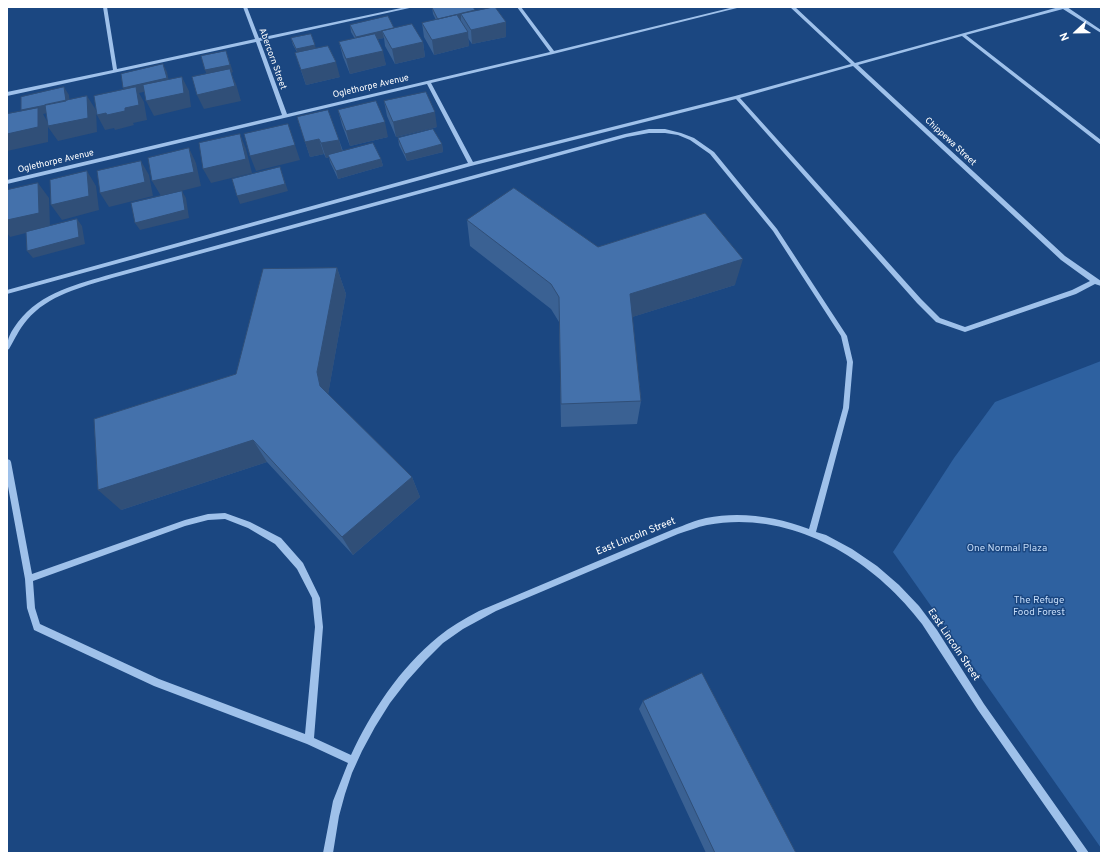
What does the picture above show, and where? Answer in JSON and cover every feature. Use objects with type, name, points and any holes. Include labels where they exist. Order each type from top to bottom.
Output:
[{"type":"street","points":[[105,7],[115,70]]},
{"type":"street","name":"Abercorn Street","points":[[245,7],[285,116]]},
{"type":"street","points":[[379,7],[383,13]]},
{"type":"street","points":[[7,94],[412,7]]},
{"type":"street","points":[[519,7],[553,53]]},
{"type":"street","name":"Oglethorpe Avenue","points":[[7,182],[553,53],[739,7]]},
{"type":"street","name":"Chippewa Street","points":[[792,7],[1063,258],[1094,281],[1101,284]]},
{"type":"street","points":[[7,292],[471,164],[855,66],[1064,7],[1101,32]]},
{"type":"street","points":[[964,36],[1101,143]]},
{"type":"street","points":[[428,82],[471,164]]},
{"type":"street","points":[[737,97],[919,301],[938,320],[965,330],[1074,292],[1094,281]]},
{"type":"street","points":[[7,347],[18,325],[39,305],[62,291],[119,274],[627,135],[649,131],[665,131],[679,134],[692,139],[712,153],[742,188],[779,235],[844,336],[850,362],[846,408],[812,534]]},
{"type":"street","points":[[7,462],[29,579],[31,608],[37,626],[157,683],[309,740],[354,760]]},
{"type":"street","points":[[29,579],[185,523],[208,517],[225,516],[250,526],[278,541],[300,566],[316,598],[318,627],[309,740]]},
{"type":"street","name":"East Lincoln Street","points":[[328,853],[340,794],[366,734],[397,686],[440,640],[460,626],[498,606],[676,531],[707,521],[731,518],[775,522],[797,527],[845,549],[893,585],[915,608],[933,631],[981,707],[1084,853]]},
{"type":"green space","name":"One Normal Plaza","points":[[1101,361],[1101,848],[893,552],[954,458],[995,402]]},
{"type":"building","points":[[432,7],[473,7],[475,10],[438,19]]},
{"type":"building","points":[[495,7],[506,22],[471,30],[461,14]]},
{"type":"building","points":[[457,15],[468,32],[432,40],[422,23]]},
{"type":"building","points":[[388,16],[394,28],[356,37],[350,25]]},
{"type":"building","points":[[412,24],[423,42],[392,49],[382,31]]},
{"type":"building","points":[[311,34],[315,45],[296,49],[291,38]]},
{"type":"building","points":[[375,34],[383,51],[346,59],[339,42]]},
{"type":"building","points":[[328,46],[336,62],[301,70],[295,53]]},
{"type":"building","points":[[226,51],[230,65],[205,70],[201,56]]},
{"type":"building","points":[[163,64],[167,78],[123,88],[121,74]]},
{"type":"building","points":[[230,69],[235,86],[197,95],[192,77]]},
{"type":"building","points":[[182,77],[184,93],[146,101],[143,85]]},
{"type":"building","points":[[64,87],[66,101],[21,110],[21,97]]},
{"type":"building","points":[[136,87],[139,105],[125,108],[125,111],[107,115],[106,113],[97,115],[94,96]]},
{"type":"building","points":[[426,92],[435,112],[393,122],[384,101]]},
{"type":"building","points":[[87,96],[88,118],[48,126],[45,105]]},
{"type":"building","points":[[376,101],[385,122],[346,131],[338,110]]},
{"type":"building","points":[[38,108],[38,127],[7,134],[7,114]]},
{"type":"building","points":[[328,110],[339,140],[321,143],[319,139],[305,142],[297,117]]},
{"type":"building","points":[[288,124],[295,145],[250,156],[244,134]]},
{"type":"building","points":[[433,129],[442,144],[405,154],[398,138]]},
{"type":"building","points":[[240,134],[246,159],[203,169],[199,143]]},
{"type":"building","points":[[373,143],[381,159],[336,171],[328,155]]},
{"type":"building","points":[[189,148],[194,172],[152,181],[148,158]]},
{"type":"building","points":[[141,161],[145,182],[100,193],[97,171]]},
{"type":"building","points":[[280,167],[285,184],[237,196],[232,179]]},
{"type":"building","points":[[87,171],[89,196],[51,205],[50,180]]},
{"type":"building","points":[[38,183],[39,213],[7,220],[7,190]]},
{"type":"building","points":[[514,188],[598,247],[705,213],[743,259],[630,294],[641,401],[561,404],[559,297],[551,284],[467,220]]},
{"type":"building","points":[[182,191],[185,210],[135,223],[131,203]]},
{"type":"building","points":[[77,219],[79,237],[27,251],[26,232]]},
{"type":"building","points":[[337,268],[317,372],[320,386],[412,477],[342,537],[253,440],[98,490],[94,419],[236,374],[263,269]]},
{"type":"building","points":[[702,673],[796,853],[715,853],[643,701]]},
{"type":"park label","name":"The Refuge Food Forest","points":[[1039,606]]}]
